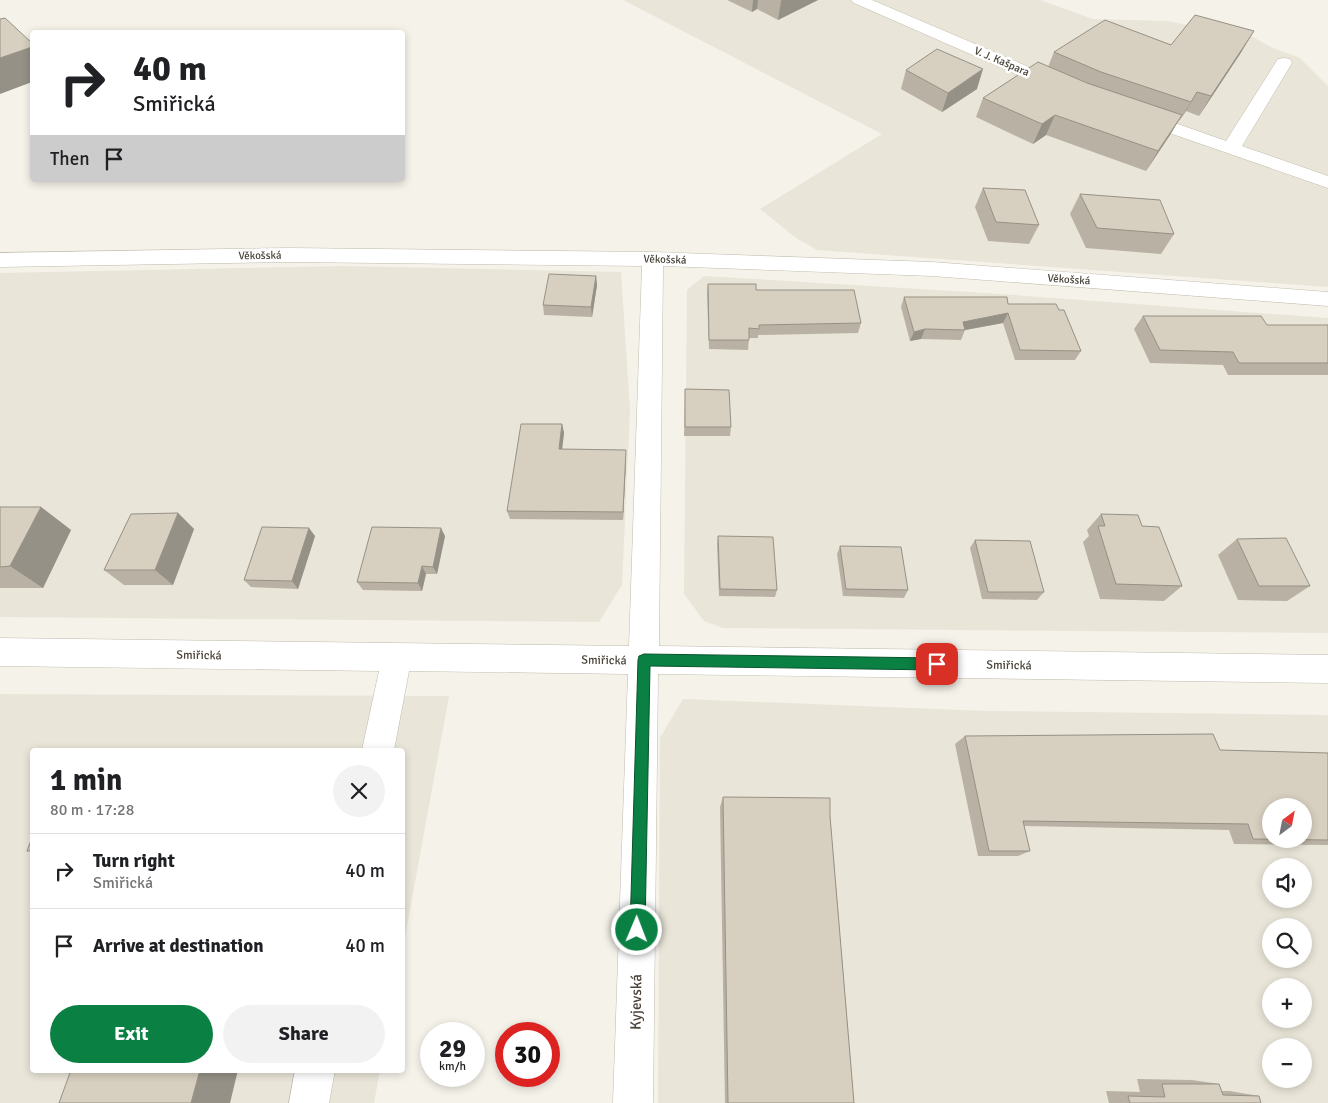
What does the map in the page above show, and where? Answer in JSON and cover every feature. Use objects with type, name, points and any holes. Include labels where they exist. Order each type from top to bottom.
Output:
[{"type":"street","name":"V. J. Kašpara","points":[[859,0],[1076,93]]},
{"type":"street","points":[[1231,148],[1284,63]]},
{"type":"street","points":[[1121,110],[1328,182]]},
{"type":"street","name":"Věkošská","points":[[0,260],[288,255],[653,259],[932,269],[1328,299]]},
{"type":"street","name":"Kyjevská","points":[[633,1103],[653,259]]},
{"type":"street","name":"Smiřická","points":[[0,652],[1328,669]]},
{"type":"street","points":[[378,748],[397,657]]},
{"type":"street","points":[[309,1103],[314,1073]]},
{"type":"shaded area","points":[[623,0],[1040,0],[1093,19],[1167,21],[1253,37],[1273,48],[1300,58],[1328,86],[1328,287],[817,250],[796,238],[760,209],[882,134]]},
{"type":"shaded area","points":[[343,266],[621,272],[630,410],[622,585],[599,622],[0,617],[0,273]]},
{"type":"shaded area","points":[[704,276],[986,293],[1328,318],[1328,633],[723,628],[704,621],[684,594],[687,290]]},
{"type":"shaded area","points":[[0,694],[449,696],[405,937],[405,748],[30,748],[30,1073],[379,1073],[374,1103],[0,1103]]},
{"type":"shaded area","points":[[683,699],[987,711],[1328,715],[1328,1103],[658,1103],[660,738]]},
{"type":"building","points":[[1195,15],[1254,31],[1211,96],[1197,92],[1191,102],[1101,72],[1054,52],[1105,20],[1171,45]]},
{"type":"building","points":[[5,18],[30,41],[30,48],[0,58],[0,19]]},
{"type":"building","points":[[937,49],[983,69],[948,93],[906,70]]},
{"type":"building","points":[[1038,62],[1087,83],[1182,115],[1158,151],[1055,115],[1042,124],[983,98]]},
{"type":"building","points":[[983,188],[1025,190],[1039,225],[996,222]]},
{"type":"building","points":[[1080,194],[1160,200],[1174,234],[1097,228]]},
{"type":"building","points":[[549,274],[596,276],[591,307],[543,305]]},
{"type":"building","points":[[708,284],[756,284],[756,290],[854,290],[861,323],[759,325],[759,329],[749,328],[749,340],[709,340]]},
{"type":"building","points":[[904,297],[1007,297],[1008,304],[1056,304],[1059,310],[1064,310],[1081,351],[1020,350],[1008,313],[963,322],[965,330],[925,329],[914,332]]},
{"type":"building","points":[[1143,316],[1261,316],[1267,325],[1328,325],[1328,363],[1239,363],[1233,352],[1160,350]]},
{"type":"building","points":[[685,389],[729,390],[731,427],[685,427]]},
{"type":"building","points":[[521,424],[562,424],[559,449],[626,450],[623,512],[507,511]]},
{"type":"building","points":[[0,507],[41,507],[10,566],[0,567]]},
{"type":"building","points":[[178,513],[155,570],[104,570],[131,514]]},
{"type":"building","points":[[1101,514],[1138,515],[1142,526],[1159,527],[1182,586],[1116,584],[1098,526],[1105,526]]},
{"type":"building","points":[[262,527],[309,528],[292,581],[244,580]]},
{"type":"building","points":[[372,527],[441,528],[433,567],[422,566],[418,583],[357,582]]},
{"type":"building","points":[[718,536],[773,537],[777,590],[720,589]]},
{"type":"building","points":[[1286,538],[1310,586],[1259,586],[1237,539]]},
{"type":"building","points":[[975,540],[1030,541],[1044,592],[988,592]]},
{"type":"building","points":[[840,546],[901,547],[908,590],[846,589]]},
{"type":"building","points":[[1213,734],[1220,750],[1328,753],[1328,840],[1312,840],[1312,798],[1262,798],[1262,839],[1253,839],[1248,824],[1023,821],[1030,851],[989,851],[965,736]]},
{"type":"building","points":[[723,797],[830,798],[854,1103],[728,1103]]},
{"type":"building","points":[[70,1073],[199,1073],[191,1103],[59,1103]]},
{"type":"building","points":[[1162,1084],[1219,1084],[1223,1095],[1259,1096],[1261,1103],[1130,1103],[1128,1096],[1165,1097]]},
{"type":"route","points":[[637,930],[644,660],[937,664]]}]
